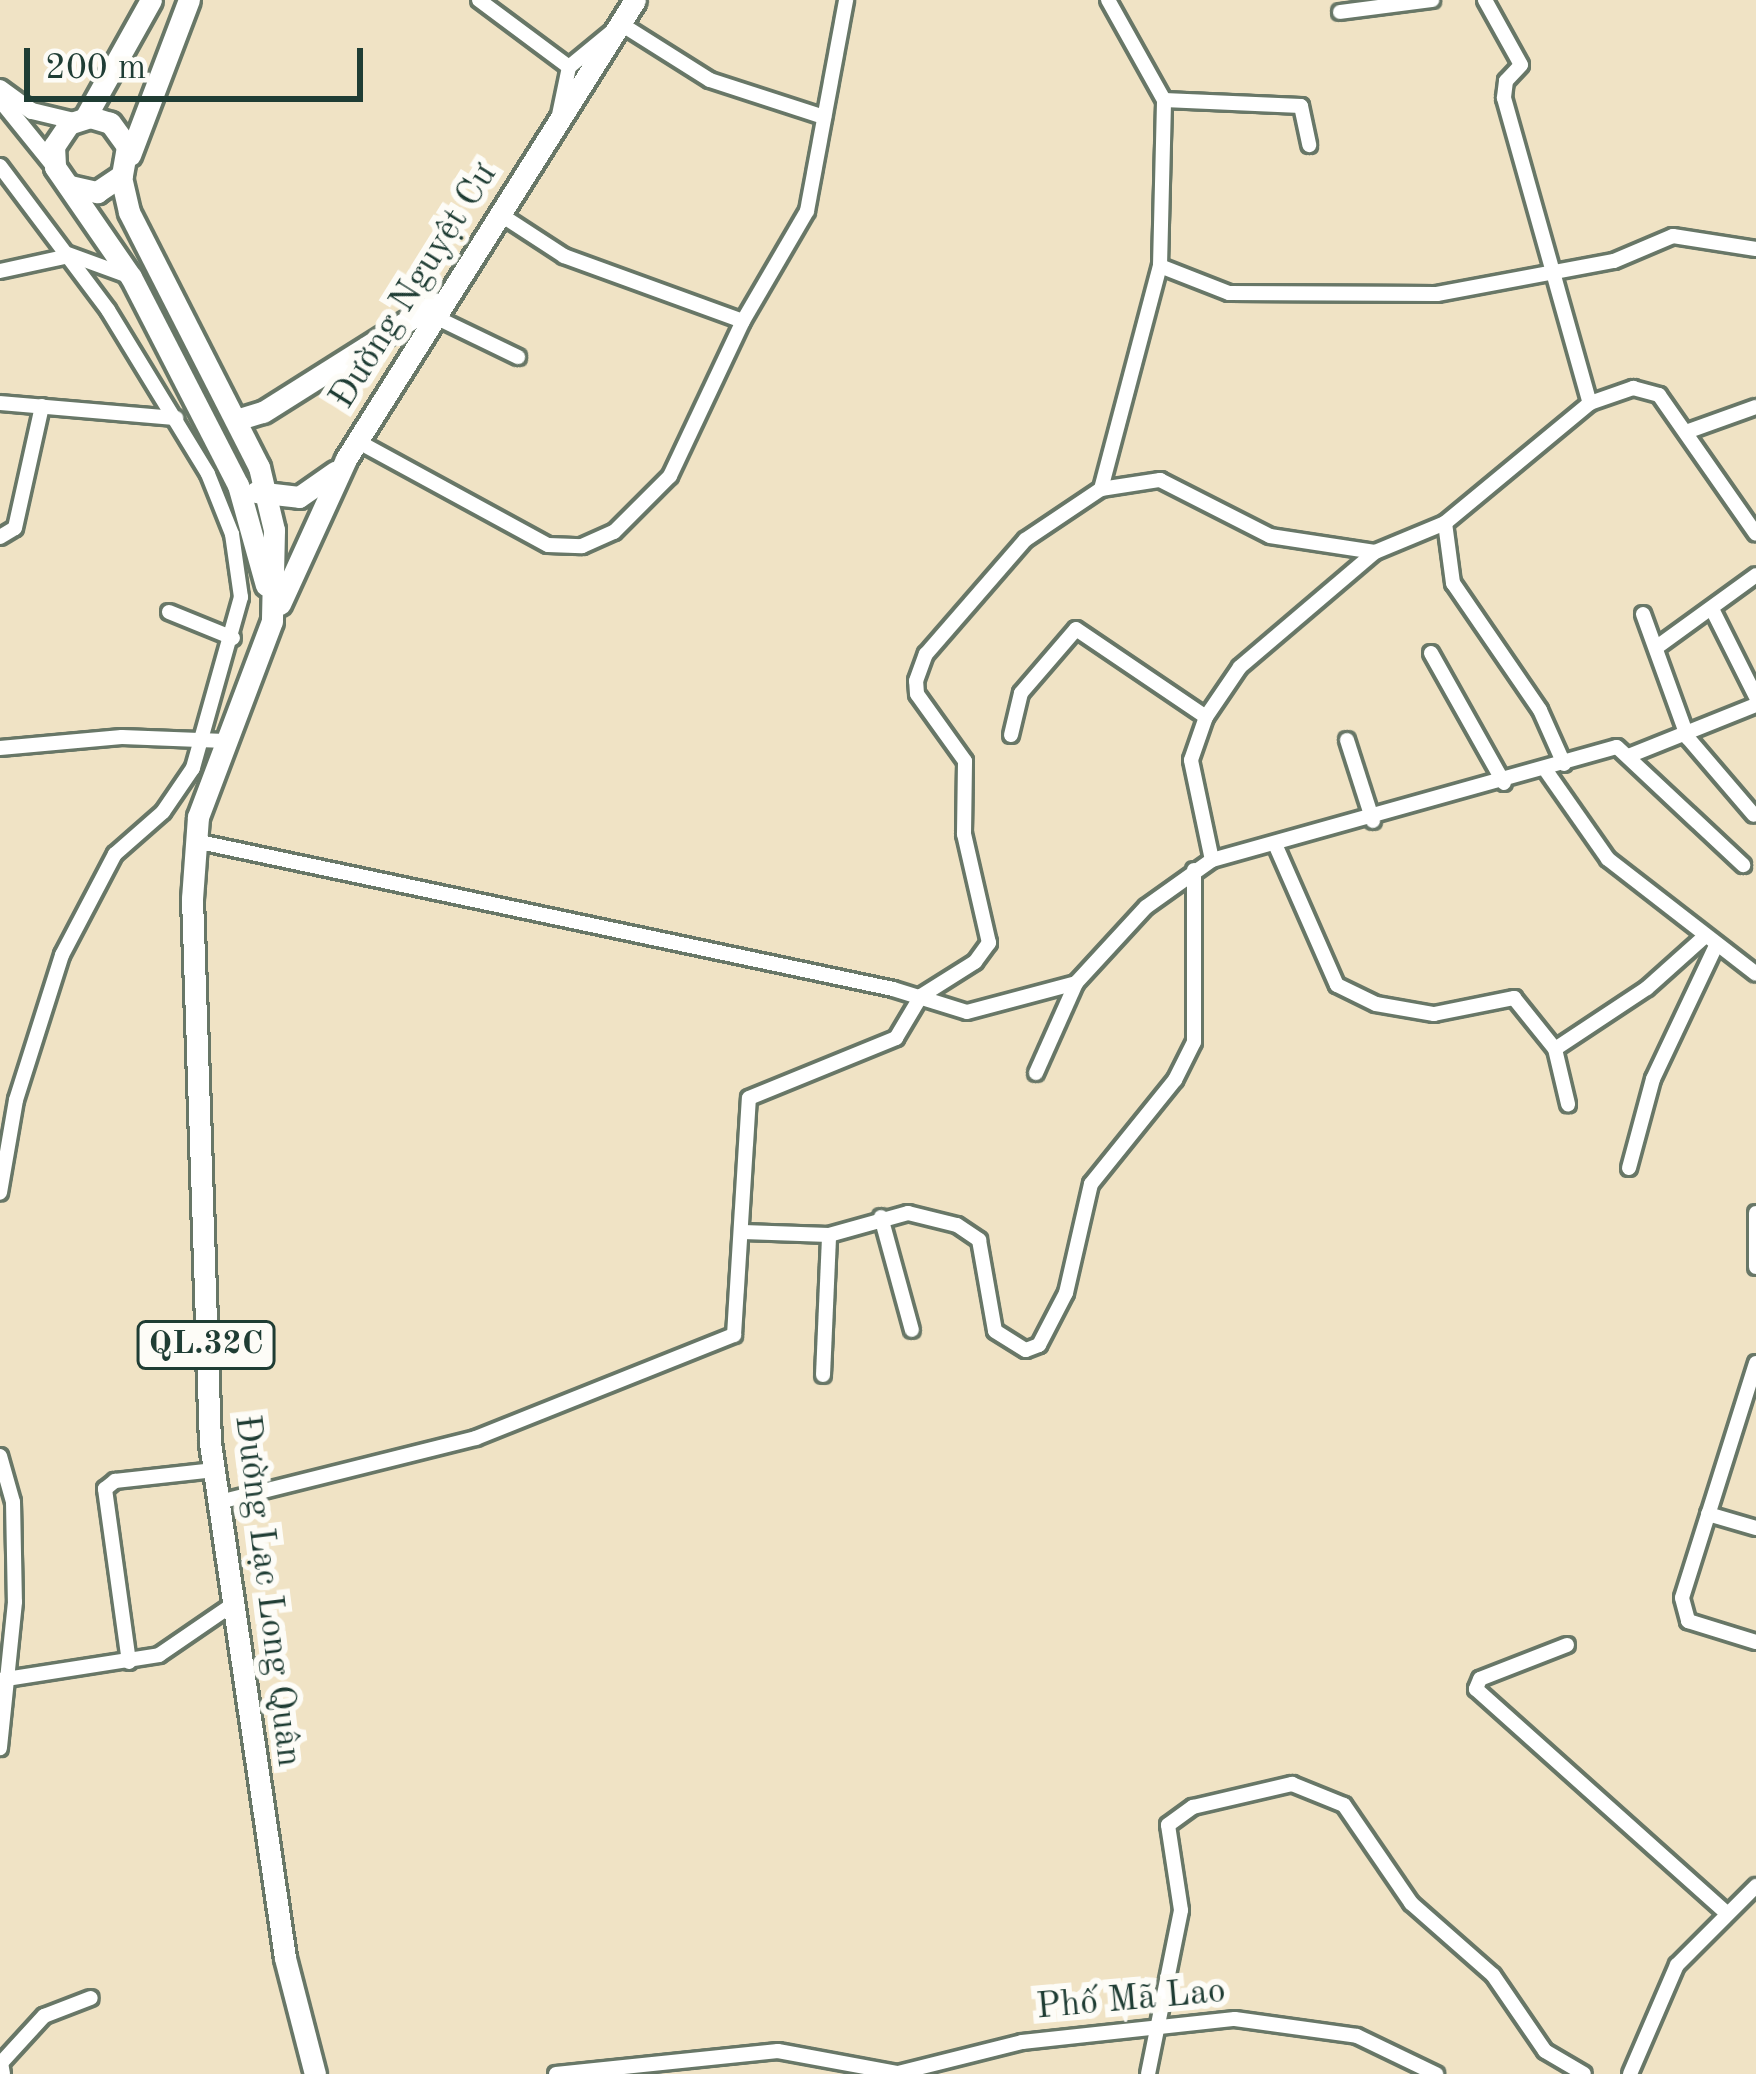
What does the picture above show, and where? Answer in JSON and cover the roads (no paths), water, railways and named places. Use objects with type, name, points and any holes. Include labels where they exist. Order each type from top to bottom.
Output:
[{"type":"highway","points":[[151,0],[80,119],[56,141],[55,167],[131,278],[226,463],[253,527],[272,621]]},
{"type":"highway","points":[[70,186],[98,192],[123,172],[190,0]]},
{"type":"highway","name":"Đường Nguyệt Cư","points":[[272,621],[352,450],[429,313],[446,295],[635,0]]},
{"type":"highway","points":[[80,119],[120,131],[123,172]]},
{"type":"highway","name":"Đường Lạc Long Quân","points":[[123,172],[125,204],[236,420],[268,497],[272,621],[215,740],[195,841],[214,1471],[285,1958],[315,2074]]},
{"type":"highway","points":[[236,420],[263,412],[429,313]]},
{"type":"highway","points":[[226,463],[268,497],[309,494],[352,450]]},
{"type":"main road","points":[[0,88],[32,111],[80,119]]},
{"type":"main road","points":[[0,99],[7,117],[55,167]]},
{"type":"street","points":[[478,0],[569,68]]},
{"type":"street","points":[[352,450],[548,545],[595,543],[670,476],[743,321],[807,211],[846,0]]},
{"type":"street","points":[[1101,488],[1160,266],[1164,100],[1108,0]]},
{"type":"street","points":[[1340,12],[1432,0]]},
{"type":"street","points":[[1485,0],[1521,65],[1504,93],[1548,270],[1590,403]]},
{"type":"street","points":[[558,122],[569,68],[621,24],[710,80],[824,117]]},
{"type":"street","points":[[1164,100],[1301,106],[1309,145]]},
{"type":"street","points":[[0,166],[68,254],[176,418],[232,535],[241,597],[215,740],[164,812],[115,854],[62,955],[16,1100],[0,1193]]},
{"type":"street","points":[[498,213],[564,256],[743,321]]},
{"type":"street","points":[[1160,266],[1218,292],[1279,295],[1375,288],[1437,294],[1614,261],[1673,236],[1756,248]]},
{"type":"street","points":[[0,271],[68,254],[131,278]]},
{"type":"street","points":[[429,313],[518,356]]},
{"type":"street","points":[[1213,860],[1191,772],[1206,717],[1240,667],[1375,552],[1445,523],[1590,403],[1652,390],[1756,534]]},
{"type":"street","points":[[0,404],[176,418]]},
{"type":"street","points":[[0,537],[19,518],[42,406]]},
{"type":"street","points":[[1686,432],[1756,407]]},
{"type":"street","points":[[219,1502],[476,1438],[734,1335],[741,1312],[749,1098],[767,1084],[896,1038],[921,996],[980,958],[990,938],[964,834],[965,760],[916,694],[919,668],[1025,540],[1101,488],[1160,480],[1270,536],[1375,552]]},
{"type":"street","points":[[1445,523],[1453,583],[1540,710],[1564,764]]},
{"type":"street","points":[[1657,647],[1756,575]]},
{"type":"street","points":[[1630,755],[1688,738],[1756,701],[1751,674],[1712,609]]},
{"type":"street","points":[[169,612],[233,638]]},
{"type":"street","points":[[1642,614],[1688,738],[1754,814]]},
{"type":"street","points":[[1011,735],[1029,682],[1078,628],[1206,717]]},
{"type":"street","points":[[1431,653],[1504,783]]},
{"type":"street","points":[[0,748],[215,740]]},
{"type":"street","points":[[1347,740],[1373,821]]},
{"type":"street","points":[[1036,1073],[1076,983],[1146,907],[1213,860],[1373,821],[1617,748],[1630,755],[1743,865]]},
{"type":"street","points":[[1546,772],[1608,860],[1756,974]]},
{"type":"street","points":[[164,812],[200,809]]},
{"type":"street","points":[[195,841],[921,996],[974,1012],[1076,983]]},
{"type":"street","points":[[1275,844],[1337,985],[1376,1004],[1434,1013],[1514,998],[1556,1049],[1568,1104]]},
{"type":"street","points":[[743,1232],[829,1235],[881,1217],[923,1214],[964,1229],[979,1240],[989,1269],[994,1331],[1026,1350],[1052,1332],[1091,1184],[1175,1080],[1194,1042],[1194,870]]},
{"type":"street","points":[[1556,1049],[1710,942]]},
{"type":"street","points":[[1629,1168],[1653,1079],[1710,942]]},
{"type":"street","points":[[1756,1213],[1756,1267]]},
{"type":"street","points":[[881,1217],[912,1330]]},
{"type":"street","points":[[824,1375],[829,1235]]},
{"type":"street","points":[[1756,1363],[1682,1611],[1688,1621],[1756,1642]]},
{"type":"street","points":[[1739,1414],[1756,1419]]},
{"type":"street","points":[[0,1456],[13,1502],[0,1748]]},
{"type":"street","points":[[129,1662],[105,1489],[115,1481],[214,1471]]},
{"type":"street","points":[[1708,1514],[1756,1528]]},
{"type":"street","points":[[2,1680],[163,1653],[232,1605]]},
{"type":"street","points":[[1567,1645],[1480,1679],[1476,1689],[1724,1911]]},
{"type":"street","points":[[1148,2074],[1181,1910],[1168,1825],[1193,1807],[1302,1784],[1344,1804],[1411,1903],[1493,1976],[1545,2050],[1584,2074]]},
{"type":"street","points":[[1630,2074],[1677,1964],[1724,1911],[1756,1886]]},
{"type":"street","points":[[2,2074],[1,2063],[44,2016],[91,1998]]},
{"type":"street","name":"Phố Mã Lao","points":[[898,2073],[1022,2042],[1235,2019],[1357,2036],[1436,2074]]},
{"type":"street","points":[[556,2074],[778,2051],[898,2073]]}]
